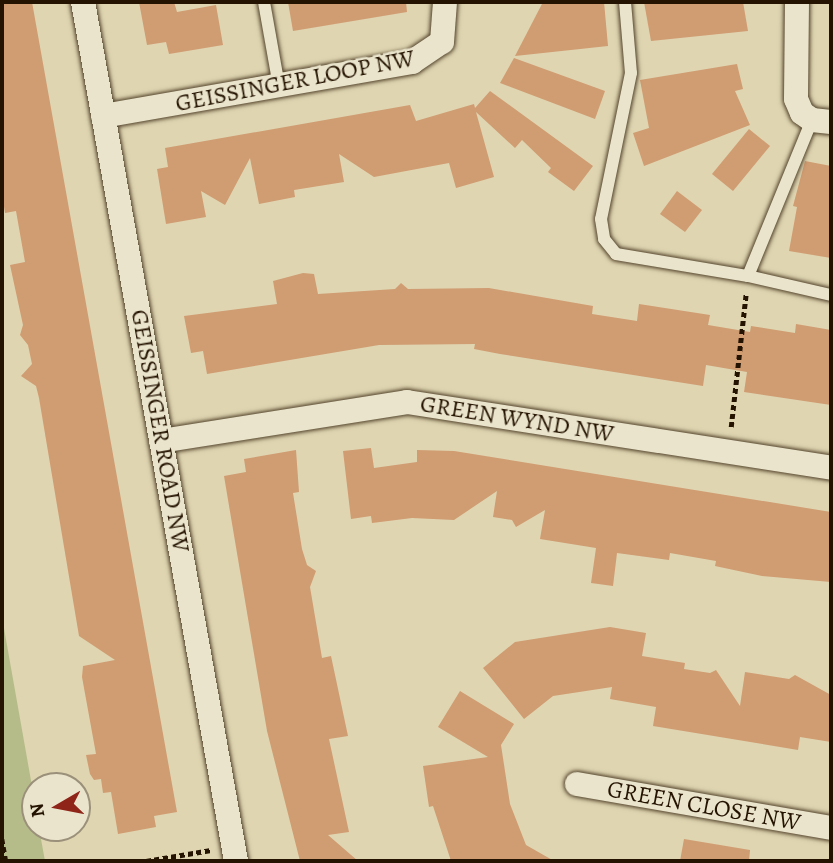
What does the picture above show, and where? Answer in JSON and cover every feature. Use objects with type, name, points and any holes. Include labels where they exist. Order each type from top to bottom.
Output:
[{"type":"street","name":"GEISSINGER ROAD NW","points":[[83,2],[235,854]]},
{"type":"street","name":"GEISSINGER LOOP NW","points":[[103,117],[426,57],[442,42],[445,2]]},
{"type":"street","points":[[797,2],[796,99],[802,113],[821,121]]},
{"type":"street","name":"GREEN WYND NW","points":[[162,441],[407,402],[831,468]]},
{"type":"street","name":"GREEN CLOSE NW","points":[[577,784],[831,828]]},
{"type":"lane","points":[[264,2],[279,86]]},
{"type":"lane","points":[[625,2],[631,73],[601,219],[604,239],[616,254],[748,276],[831,295]]},
{"type":"lane","points":[[748,276],[821,121]]},
{"type":"path","points":[[728,452],[748,276]]},
{"type":"path","points":[[2,838],[6,861]]},
{"type":"path","points":[[146,861],[235,854]]},
{"type":"green space","points":[[2,617],[30,772],[21,772],[21,842],[42,842],[45,861],[2,861]]},
{"type":"building","points":[[2,2],[32,2],[177,812],[154,816],[156,827],[118,834],[111,792],[103,793],[101,779],[94,780],[90,772],[86,755],[96,754],[82,677],[83,666],[115,660],[79,636],[39,398],[36,386],[21,376],[32,364],[28,345],[20,335],[23,325],[10,265],[25,262],[16,211],[5,213],[2,194]]},
{"type":"building","points":[[139,2],[174,2],[177,12],[216,5],[223,45],[169,54],[166,42],[147,45]]},
{"type":"building","points":[[288,2],[406,2],[407,12],[293,31]]},
{"type":"building","points":[[543,2],[604,2],[608,46],[515,56]]},
{"type":"building","points":[[644,2],[743,2],[748,31],[651,41]]},
{"type":"building","points":[[514,58],[605,91],[595,119],[500,83]]},
{"type":"building","points":[[737,64],[743,89],[735,91],[750,125],[644,166],[633,133],[649,128],[640,80]]},
{"type":"building","points":[[490,91],[593,166],[574,191],[548,172],[551,168],[522,140],[515,148],[476,112],[494,177],[456,188],[449,163],[374,177],[339,154],[344,182],[294,190],[295,197],[259,204],[250,158],[225,205],[201,191],[206,217],[166,224],[157,169],[168,167],[165,148],[410,105],[416,121],[474,104],[475,108]]},
{"type":"building","points":[[749,129],[770,146],[733,191],[712,174]]},
{"type":"building","points":[[805,161],[831,166],[831,258],[789,251],[797,207],[793,206]]},
{"type":"building","points":[[677,191],[702,210],[685,232],[660,214]]},
{"type":"building","points":[[303,273],[314,274],[318,294],[395,289],[401,283],[408,289],[489,288],[593,306],[592,314],[637,321],[639,304],[710,315],[708,325],[750,332],[751,326],[795,333],[796,324],[831,330],[831,405],[744,392],[747,372],[706,365],[703,386],[500,354],[474,349],[475,344],[379,345],[207,374],[203,351],[191,353],[184,316],[277,304],[273,281]]},
{"type":"building","points":[[371,448],[374,468],[417,462],[417,450],[454,451],[831,512],[831,582],[762,576],[715,566],[716,561],[670,553],[669,560],[617,553],[613,586],[591,583],[596,548],[540,539],[545,510],[516,527],[512,520],[493,517],[497,491],[454,520],[412,518],[372,523],[371,516],[351,519],[343,451]]},
{"type":"building","points":[[296,450],[299,492],[293,493],[302,549],[307,565],[316,571],[310,587],[322,658],[331,656],[348,736],[329,739],[349,832],[328,835],[358,861],[300,861],[267,731],[224,476],[246,472],[244,459]]},
{"type":"building","points":[[610,627],[646,633],[642,656],[685,663],[684,669],[710,673],[716,670],[740,706],[745,672],[789,679],[795,675],[831,695],[831,742],[800,737],[798,750],[653,726],[656,707],[610,699],[612,687],[553,696],[524,719],[483,668],[515,642]]},
{"type":"building","points":[[460,691],[514,724],[501,745],[510,804],[526,845],[554,861],[451,861],[433,806],[429,807],[423,766],[488,757],[438,727]]},
{"type":"building","points":[[684,839],[750,850],[749,861],[680,861]]}]
